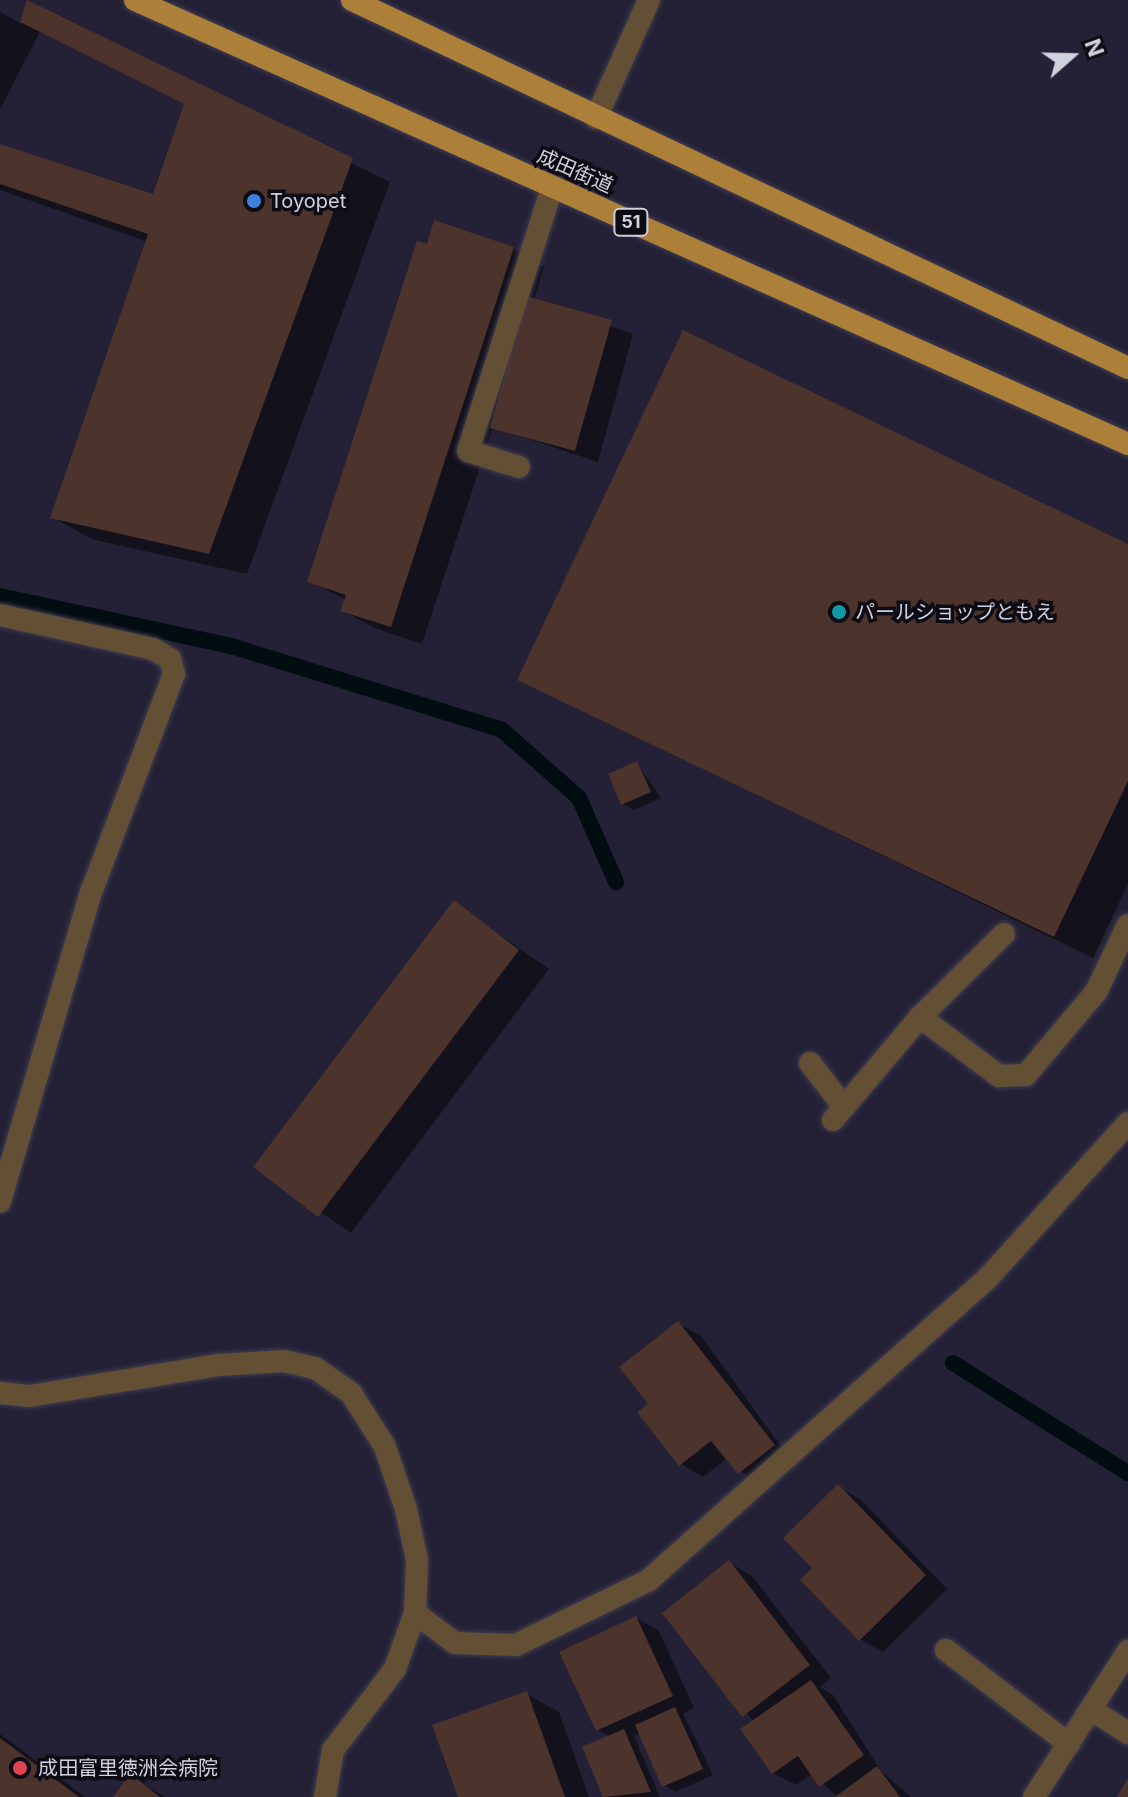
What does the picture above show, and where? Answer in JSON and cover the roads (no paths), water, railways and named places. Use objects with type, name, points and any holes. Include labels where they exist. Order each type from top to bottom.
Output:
[{"type":"highway","name":"成田街道","points":[[135,0],[1128,444]]},
{"type":"highway","points":[[352,0],[1128,368]]},
{"type":"street","points":[[596,118],[649,0]]},
{"type":"street","points":[[519,467],[468,451],[552,187]]},
{"type":"street","points":[[0,615],[153,649],[170,659],[174,674],[91,892],[0,1202]]},
{"type":"street","points":[[920,1017],[999,1076],[1026,1075],[1096,992],[1128,925]]},
{"type":"street","points":[[810,1063],[838,1114],[920,1017],[1004,934]]},
{"type":"street","points":[[415,1613],[455,1643],[516,1645],[649,1580],[987,1279],[1128,1123]]},
{"type":"street","points":[[0,1393],[30,1396],[219,1365],[315,1368],[351,1393],[385,1447],[417,1560],[415,1613],[395,1669],[333,1750],[325,1797]]},
{"type":"street","points":[[946,1650],[1069,1744]]},
{"type":"street","points":[[1034,1797],[1128,1651]]},
{"type":"street","points":[[1092,1710],[1128,1733]]},
{"type":"waterway","points":[[0,596],[231,646],[502,730],[579,798],[616,882]]},
{"type":"waterway","points":[[953,1363],[1128,1473]]},
{"type":"place","name":"Toyopet","points":[[254,201]]},
{"type":"place","name":"パールショップともえ","points":[[839,612]]},
{"type":"place","name":"成田富里徳洲会病院","points":[[20,1768]]}]
